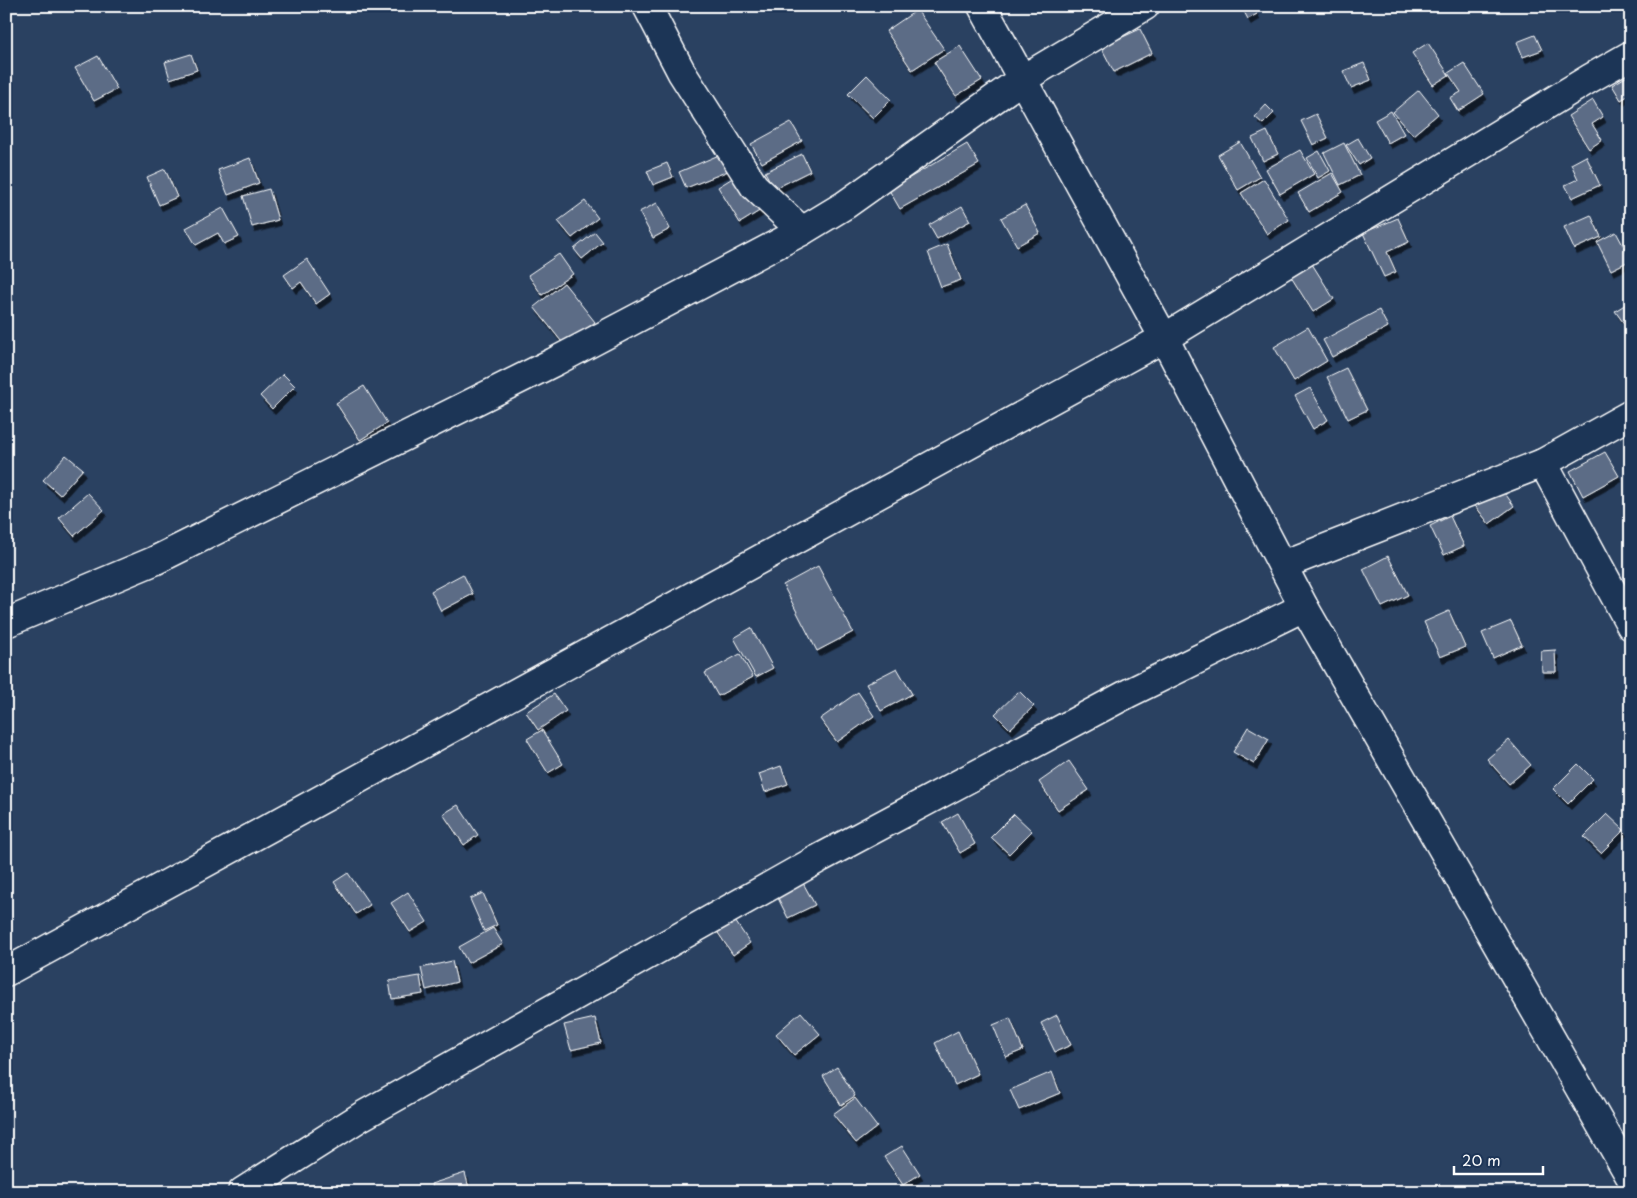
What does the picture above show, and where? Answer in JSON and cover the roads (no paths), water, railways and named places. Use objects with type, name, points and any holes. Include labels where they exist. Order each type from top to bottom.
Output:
[{"type":"street","points":[[647,6],[682,73],[754,186],[802,232]]},
{"type":"street","points":[[982,6],[1164,338],[1304,607],[1631,1178]]},
{"type":"street","points":[[6,623],[172,552],[554,362],[802,232],[845,205],[1021,80],[1145,6]]},
{"type":"street","points":[[6,972],[1164,338],[1589,79],[1631,56]]},
{"type":"street","points":[[1283,565],[1543,463],[1631,414]]},
{"type":"street","points":[[1543,463],[1631,626]]},
{"type":"street","points":[[242,1192],[362,1116],[818,859],[1129,693],[1304,607]]}]
